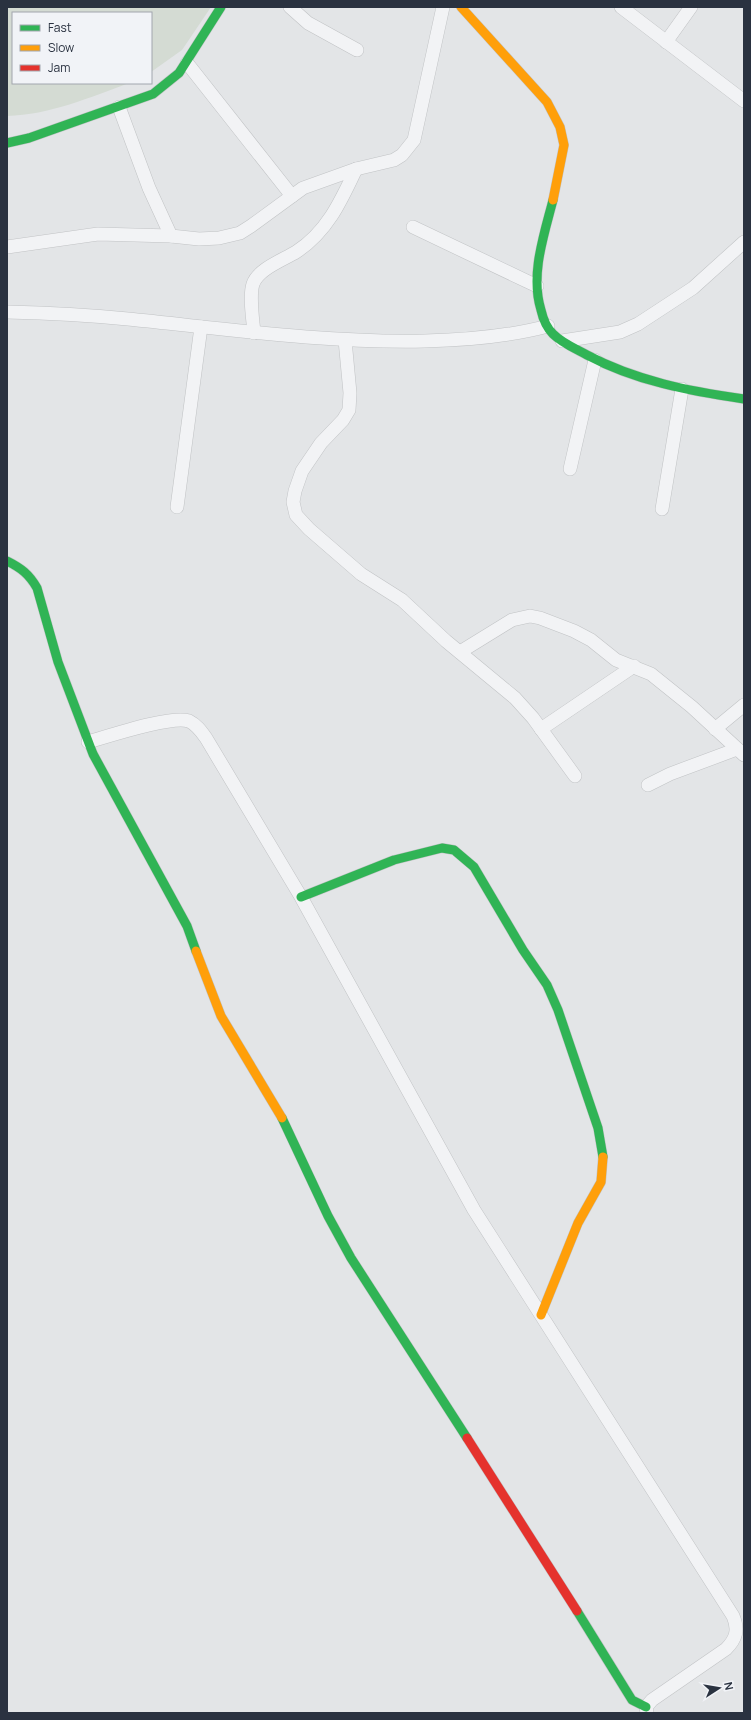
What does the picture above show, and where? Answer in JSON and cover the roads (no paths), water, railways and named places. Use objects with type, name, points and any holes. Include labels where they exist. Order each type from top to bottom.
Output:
[{"type":"street","points":[[7,143],[29,138],[153,94],[179,73],[187,63],[221,7]]},
{"type":"street","points":[[290,7],[308,22],[356,50]]},
{"type":"street","points":[[7,247],[98,234],[213,239],[240,233],[303,188],[356,169],[394,160],[406,152],[414,140],[443,7]]},
{"type":"street","points":[[461,7],[535,87],[547,102],[560,127],[564,145],[562,161],[539,264],[537,286],[542,317],[548,326],[562,341],[595,360],[624,372],[682,389],[744,399]]},
{"type":"street","points":[[621,7],[744,101]]},
{"type":"street","points":[[666,42],[690,7]]},
{"type":"street","points":[[187,63],[292,196]]},
{"type":"street","points":[[119,107],[149,188],[171,236]]},
{"type":"street","points":[[254,333],[252,291],[256,278],[262,272],[301,249],[321,231],[336,210],[356,169]]},
{"type":"street","points":[[412,227],[537,286]]},
{"type":"street","points":[[562,341],[620,332],[638,324],[693,288],[744,242]]},
{"type":"street","points":[[7,312],[77,314],[254,333],[385,342],[507,336],[548,326]]},
{"type":"street","points":[[177,507],[201,328]]},
{"type":"street","points":[[345,340],[350,393],[349,410],[343,420],[322,443],[302,471],[295,491],[294,502],[296,515],[309,529],[361,574],[402,600],[460,652],[515,698],[541,729],[575,776]]},
{"type":"street","points":[[570,468],[595,360]]},
{"type":"street","points":[[662,509],[682,389]]},
{"type":"street","points":[[7,561],[21,568],[31,577],[37,588],[58,662],[88,742],[187,926],[221,1016],[286,1124],[328,1216],[351,1258],[525,1529],[632,1700],[647,1710],[652,1700],[726,1649],[737,1635],[736,1623],[733,1616],[474,1210],[301,897],[206,738],[197,726],[184,720],[170,720],[88,742]]},
{"type":"street","points":[[460,652],[512,620],[530,616],[540,618],[574,631],[591,640],[616,660],[634,666],[657,678],[741,752]]},
{"type":"street","points":[[541,729],[634,666]]},
{"type":"street","points":[[715,729],[744,705]]},
{"type":"street","points":[[648,784],[670,774],[741,752]]},
{"type":"street","points":[[301,897],[394,860],[442,848],[454,850],[474,867],[523,950],[547,985],[558,1010],[598,1128],[604,1162],[601,1182],[578,1223],[541,1315]]}]
